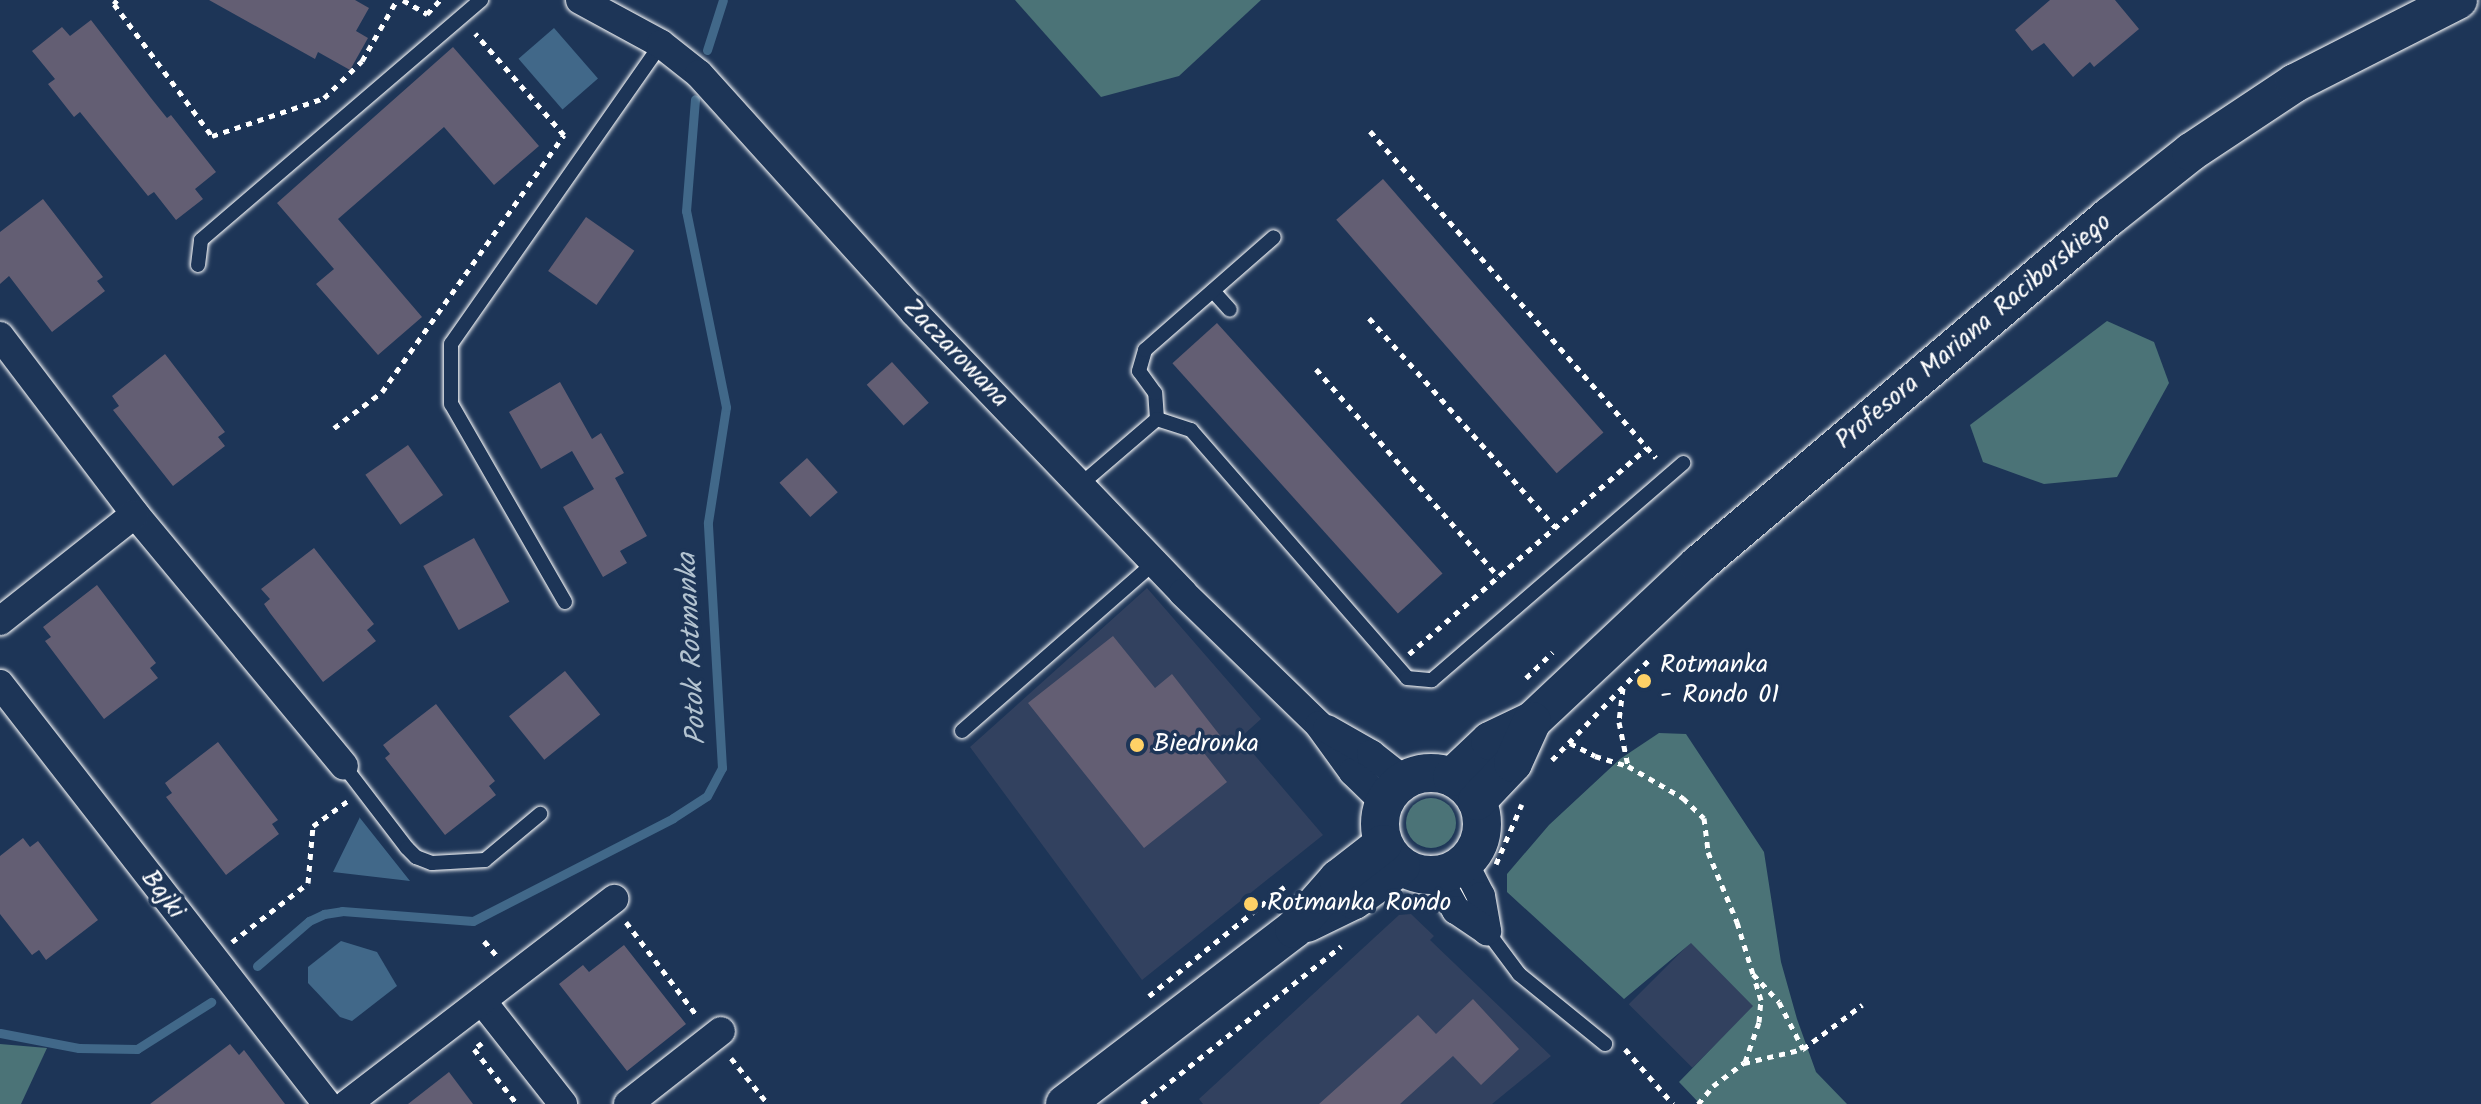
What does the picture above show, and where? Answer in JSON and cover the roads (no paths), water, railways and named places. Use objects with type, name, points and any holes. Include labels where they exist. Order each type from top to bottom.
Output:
[{"type":"main road","name":"Profesora Mariana Raciborskiego","points":[[1464,789],[1513,763],[1532,721],[1698,565],[2109,217],[2191,152],[2295,83],[2458,0]]},
{"type":"main road","points":[[1419,774],[1464,789],[1482,817],[1481,835],[1461,878],[1424,875],[1392,855],[1380,816],[1394,791],[1419,774]]},
{"type":"main road","points":[[1065,1104],[1294,929],[1338,879],[1392,855]]},
{"type":"street","name":"Zaczarowana","points":[[580,0],[661,44],[699,74],[914,312],[1154,563],[1319,725],[1371,754],[1394,791]]},
{"type":"street","points":[[0,336],[135,514],[344,766]]},
{"type":"street","points":[[0,621],[135,514]]},
{"type":"street","name":"Bajki","points":[[0,684],[327,1104]]},
{"type":"street","points":[[1461,878],[1456,910],[1487,931]]},
{"type":"street","points":[[1461,878],[1487,931]]},
{"type":"street","points":[[347,1104],[612,900]]},
{"type":"street","points":[[482,1001],[563,1104]]},
{"type":"street","points":[[628,1104],[717,1034]]},
{"type":"lane","points":[[198,265],[201,240],[481,0]]},
{"type":"lane","points":[[565,602],[451,404],[451,344],[661,44]]},
{"type":"lane","points":[[1157,419],[1155,393],[1139,371],[1145,350],[1274,237]]},
{"type":"lane","points":[[1213,291],[1230,310]]},
{"type":"lane","points":[[1080,485],[1157,419]]},
{"type":"lane","points":[[1157,419],[1191,430],[1407,678],[1432,680],[1683,463]]},
{"type":"lane","points":[[962,731],[1154,563]]},
{"type":"lane","points":[[344,766],[407,848],[416,857],[432,863],[485,860],[540,814]]},
{"type":"lane","points":[[1487,931],[1519,974],[1605,1044]]},
{"type":"waterway","name":"Potok Rotmanka","points":[[707,50],[723,0]]},
{"type":"waterway","name":"Potok Rotmanka","points":[[257,966],[309,921],[324,914],[342,911],[473,921],[673,818],[707,796],[722,768],[708,522],[726,407],[686,211],[695,99]]},
{"type":"waterway","name":"Potok Rotmanka","points":[[0,1033],[79,1048],[137,1049],[211,1002]]},
{"type":"place","name":"Rotmanka - Rondo 01","points":[[1644,681]]},
{"type":"place","name":"Biedronka","points":[[1137,745]]},
{"type":"place","name":"Rotmanka Rondo","points":[[1251,904]]}]
